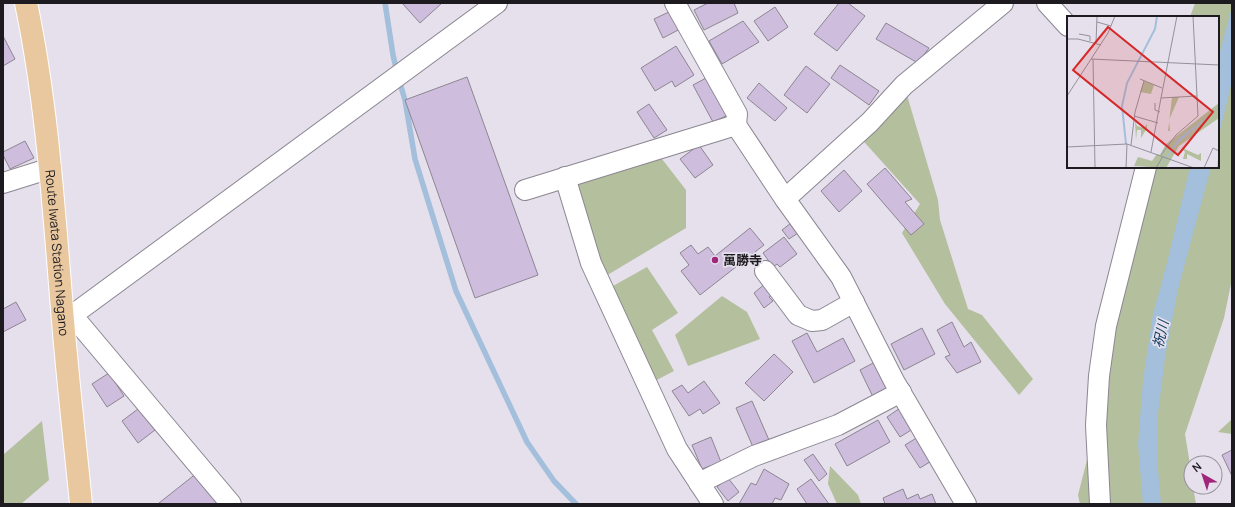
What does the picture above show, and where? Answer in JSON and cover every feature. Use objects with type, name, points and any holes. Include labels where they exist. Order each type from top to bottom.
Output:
[{"type":"main road","name":"Route Iwata Station Nagano","points":[[26,3],[34,40],[51,168],[68,318],[81,504]]},
{"type":"street","points":[[231,504],[68,318],[497,3]]},
{"type":"street","points":[[674,3],[737,114],[736,125],[785,199],[841,277],[894,381],[966,504]]},
{"type":"street","points":[[785,199],[870,122],[904,85],[1003,3]]},
{"type":"street","points":[[1047,3],[1067,25]]},
{"type":"street","points":[[525,190],[736,125]]},
{"type":"street","points":[[3,183],[51,168]]},
{"type":"street","points":[[1100,504],[1096,425],[1099,376],[1105,333],[1146,168]]},
{"type":"street","points":[[565,178],[591,263],[677,449],[713,504]]},
{"type":"street","points":[[765,271],[798,315],[812,321],[822,320],[854,302]]},
{"type":"street","points":[[699,483],[754,456],[838,425],[901,392]]},
{"type":"green space","points":[[1195,3],[1232,3],[1232,279],[1224,318],[1185,434],[1188,455],[1183,455],[1183,495],[1194,495],[1196,504],[1080,504],[1078,495],[1096,425],[1147,168],[1219,168],[1219,16],[1190,16]]},
{"type":"green space","points":[[904,85],[938,200],[940,220],[968,309],[982,315],[1033,379],[1019,395],[945,304],[902,233],[920,204],[857,134]]},
{"type":"green space","points":[[655,150],[686,190],[686,228],[599,280],[565,177]]},
{"type":"green space","points":[[647,267],[678,313],[652,330],[674,371],[647,385],[604,291]]},
{"type":"green space","points":[[722,296],[747,312],[760,339],[688,366],[675,335]]},
{"type":"green space","points":[[1231,420],[1232,434],[1218,432]]},
{"type":"green space","points":[[42,421],[49,480],[21,504],[3,504],[3,455]]},
{"type":"green space","points":[[830,466],[858,495],[861,504],[837,504],[828,484]]},
{"type":"water","points":[[1232,7],[1232,81],[1219,135],[1219,55]]},
{"type":"water","name":"祝川","points":[[1190,168],[1211,168],[1178,289],[1165,357],[1157,422],[1158,469],[1161,504],[1143,504],[1138,444],[1143,380],[1153,314]]},
{"type":"building","points":[[402,3],[442,3],[420,23]]},
{"type":"building","points":[[708,3],[734,3],[738,13],[704,30],[694,10]]},
{"type":"building","points":[[839,3],[848,3],[865,16],[837,51],[814,34]]},
{"type":"building","points":[[775,7],[788,27],[768,41],[754,21]]},
{"type":"building","points":[[671,11],[680,29],[663,38],[654,19]]},
{"type":"building","points":[[743,21],[759,42],[722,64],[709,41]]},
{"type":"building","points":[[886,23],[929,48],[918,63],[876,39]]},
{"type":"building","points":[[3,36],[15,59],[3,66]]},
{"type":"building","points":[[676,46],[694,75],[675,87],[672,81],[655,91],[641,68]]},
{"type":"building","points":[[840,65],[879,91],[869,105],[831,78]]},
{"type":"building","points":[[806,66],[830,84],[807,113],[784,95]]},
{"type":"building","points":[[467,77],[538,275],[475,298],[405,100]]},
{"type":"building","points":[[708,77],[728,115],[713,122],[693,85]]},
{"type":"building","points":[[759,83],[787,108],[775,121],[747,98]]},
{"type":"building","points":[[649,104],[667,130],[654,138],[637,112]]},
{"type":"building","points":[[25,141],[34,158],[10,169],[3,152]]},
{"type":"building","points":[[699,145],[713,165],[695,178],[680,159]]},
{"type":"building","points":[[885,168],[912,199],[905,202],[924,224],[911,235],[867,184]]},
{"type":"building","points":[[844,170],[862,191],[839,212],[821,191]]},
{"type":"building","points":[[791,223],[798,233],[789,239],[782,230]]},
{"type":"building","name":"萬勝寺","points":[[750,228],[764,245],[700,295],[681,271],[689,265],[680,253],[691,245],[698,254],[708,247],[715,256]]},
{"type":"building","points":[[784,237],[797,254],[780,267],[777,264],[773,267],[763,253]]},
{"type":"building","points":[[766,283],[774,294],[769,297],[773,301],[764,308],[754,293]]},
{"type":"building","points":[[16,302],[26,320],[3,332],[3,309]]},
{"type":"building","points":[[952,322],[964,347],[971,342],[981,362],[957,373],[945,357],[950,355],[937,330]]},
{"type":"building","points":[[922,328],[935,354],[904,370],[891,344]]},
{"type":"building","points":[[807,333],[817,352],[843,338],[855,361],[814,383],[792,341]]},
{"type":"building","points":[[774,354],[793,372],[764,401],[745,383]]},
{"type":"building","points":[[875,362],[889,391],[874,399],[860,370]]},
{"type":"building","points":[[109,373],[124,396],[107,407],[92,384]]},
{"type":"building","points":[[704,381],[720,403],[703,414],[700,409],[689,416],[672,391],[682,385],[688,393]]},
{"type":"building","points":[[752,401],[769,440],[753,447],[736,408]]},
{"type":"building","points":[[903,406],[916,427],[900,437],[887,417]]},
{"type":"building","points":[[138,409],[155,430],[138,443],[122,421]]},
{"type":"building","points":[[878,420],[890,442],[847,466],[835,444]]},
{"type":"building","points":[[711,437],[721,462],[702,469],[692,445]]},
{"type":"building","points":[[918,437],[933,460],[920,468],[905,445]]},
{"type":"building","points":[[1232,450],[1232,476],[1223,455]]},
{"type":"building","points":[[813,454],[827,474],[819,481],[804,460]]},
{"type":"building","points":[[202,469],[231,504],[159,503]]},
{"type":"building","points":[[764,469],[789,484],[781,500],[775,498],[772,504],[739,504],[751,483],[756,485]]},
{"type":"building","points":[[728,478],[739,492],[728,501],[717,487]]},
{"type":"building","points":[[811,479],[829,504],[807,504],[797,489]]},
{"type":"building","points":[[903,489],[907,499],[918,494],[920,499],[932,494],[936,504],[885,504],[883,498]]},
{"type":"waterway","points":[[385,3],[397,72]]},
{"type":"waterway","points":[[399,80],[405,100],[415,159],[456,291],[527,442],[554,481],[576,504]]},
{"type":"place","name":"萬勝寺","points":[[715,260]]}]
